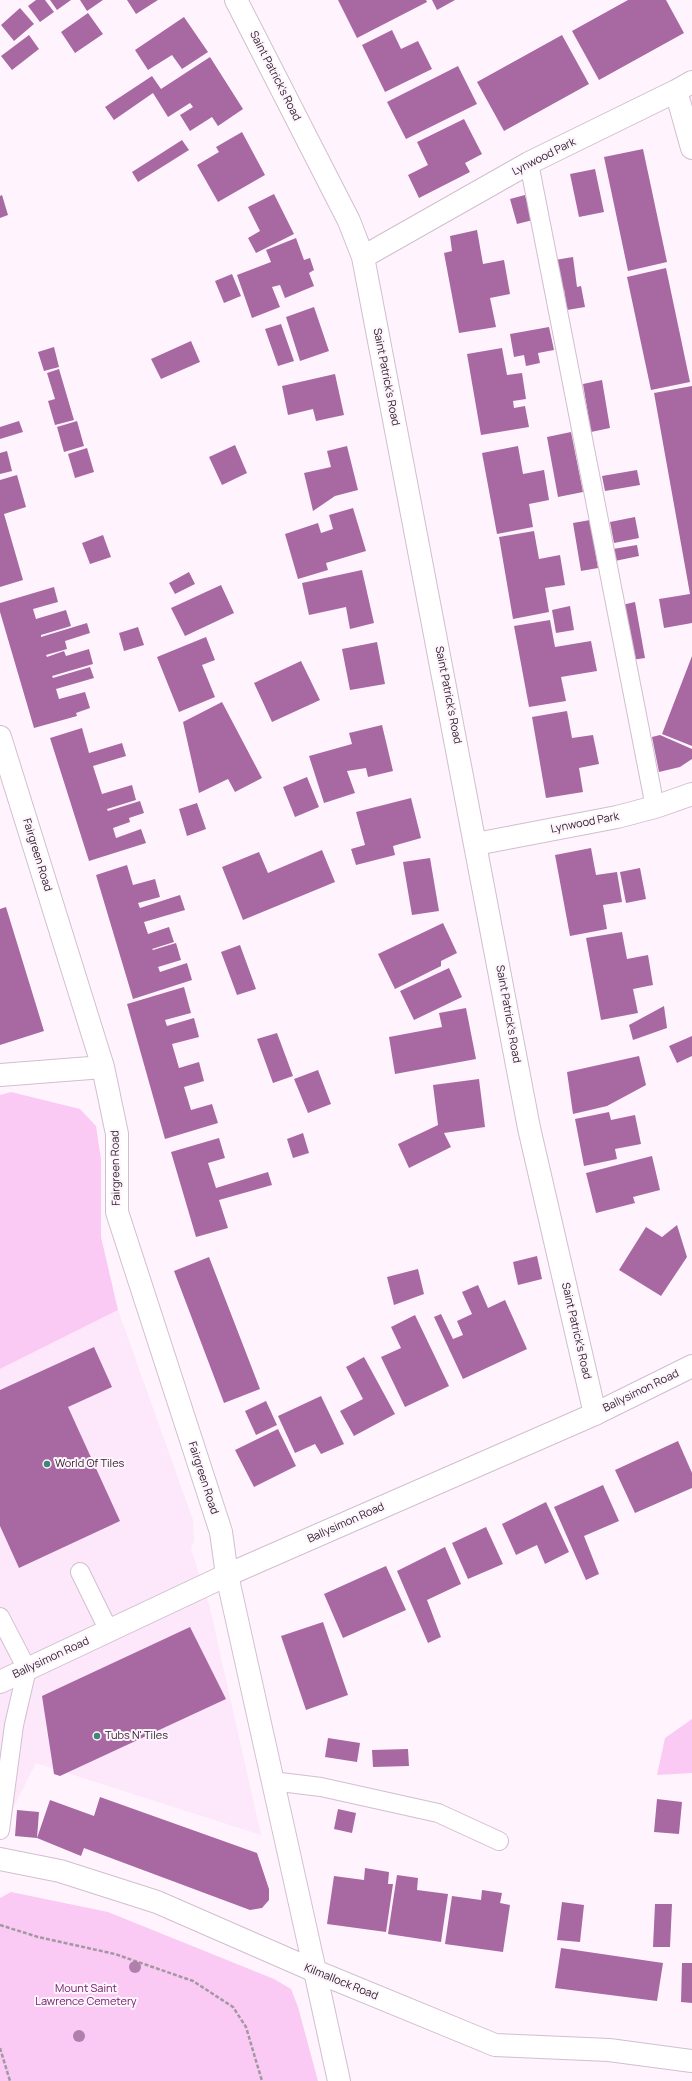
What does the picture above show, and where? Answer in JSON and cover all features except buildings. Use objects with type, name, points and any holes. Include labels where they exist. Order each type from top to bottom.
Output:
[{"type":"street","name":"Saint Patrick's Road","points":[[236,0],[349,221],[363,257],[529,1128],[595,1414]]},
{"type":"street","name":"Lynwood Park","points":[[363,257],[529,163],[684,87],[692,148]]},
{"type":"street","name":"Fairgreen Road","points":[[0,737],[103,1067],[117,1134],[117,1212],[221,1532],[227,1574],[340,2081]]},
{"type":"street","name":"Lynwood Park","points":[[476,844],[617,817],[655,807],[692,794]]},
{"type":"street","points":[[0,1074],[103,1067]]},
{"type":"street","name":"Ballysimon Road","points":[[0,1682],[227,1574],[595,1414],[692,1366]]},
{"type":"street","name":"Kilmallock Road","points":[[0,1860],[60,1871],[157,1902],[315,1971],[494,2045],[609,2050],[692,2061]]},
{"type":"lane","points":[[529,163],[655,807]]},
{"type":"lane","points":[[80,1572],[109,1631]]},
{"type":"lane","points":[[0,1617],[27,1670],[14,1725],[0,1830]]},
{"type":"lane","points":[[272,1781],[321,1788],[438,1813],[499,1841]]},
{"type":"path","points":[[0,1925],[38,1937],[115,1954],[193,1981],[233,2007],[246,2027],[262,2081]]},
{"type":"path","points":[[0,2048],[10,2081]]},
{"type":"shaded area","points":[[118,1310],[193,1520],[194,1541],[191,1549],[209,1604],[261,1835],[36,1763],[0,1834],[0,1369]]},
{"type":"green space","points":[[11,1092],[80,1109],[96,1126],[101,1159],[101,1237],[118,1310],[0,1369],[0,1095]]},
{"type":"green space","points":[[692,1719],[692,1773],[657,1775],[665,1738]]},
{"type":"green space","name":"Mount Saint Lawrence Cemetery","points":[[11,1892],[108,1912],[274,1979],[291,1989],[298,2007],[318,2081],[0,2081],[0,1898]]},
{"type":"place","name":"World Of Tiles","points":[[47,1464]]},
{"type":"place","name":"Tubs N' Tiles","points":[[97,1736]]}]
